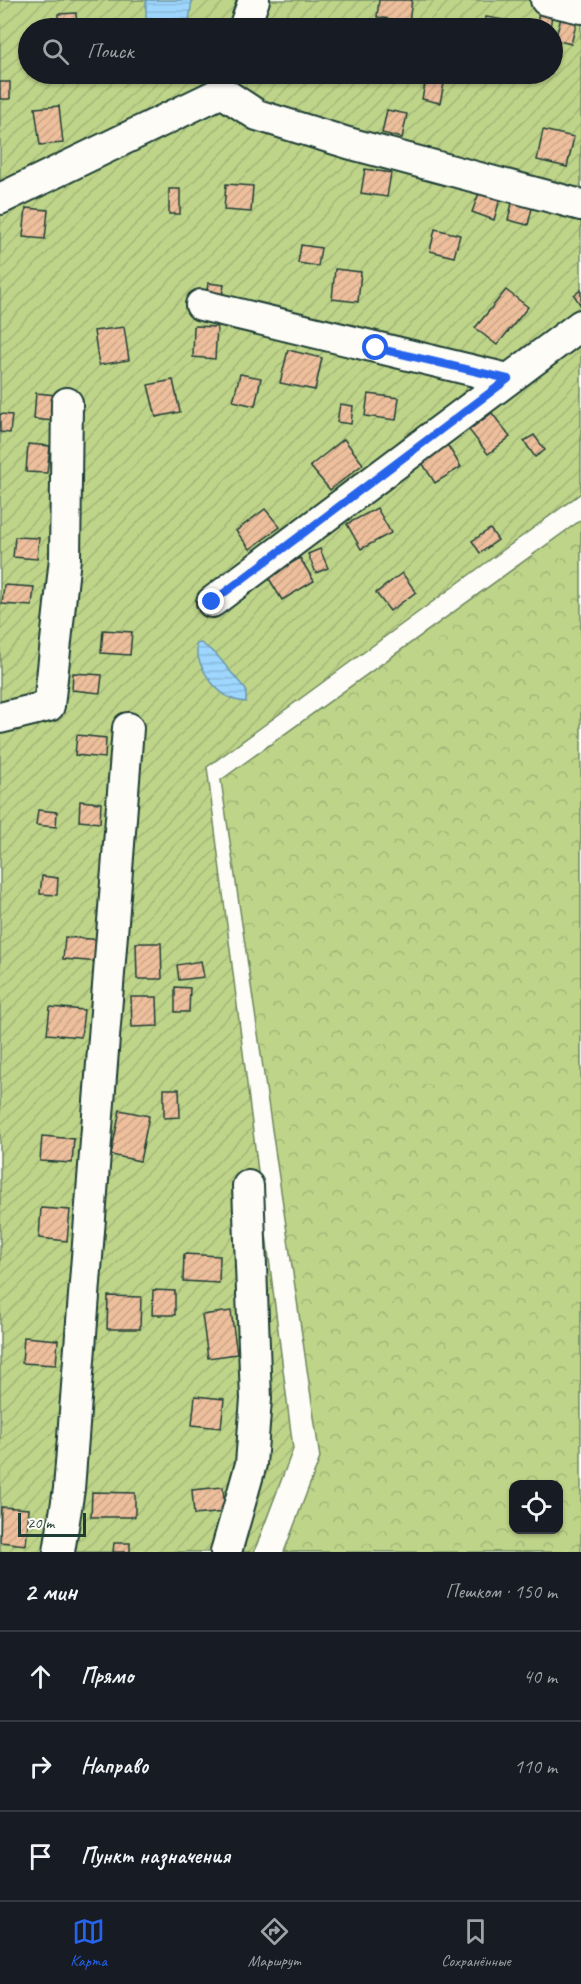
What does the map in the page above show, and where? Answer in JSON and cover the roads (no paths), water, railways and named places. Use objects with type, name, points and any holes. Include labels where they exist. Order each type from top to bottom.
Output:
[{"type":"street","points":[[248,18],[254,0]]},
{"type":"street","points":[[546,0],[581,8]]},
{"type":"street","points":[[0,199],[223,84]]},
{"type":"street","points":[[226,84],[257,115],[348,143],[581,205]]},
{"type":"street","points":[[201,305],[508,379]]},
{"type":"street","points":[[212,602],[581,325]]},
{"type":"street","points":[[0,718],[49,706],[65,558],[68,403]]},
{"type":"street","points":[[59,1552],[71,1466],[128,728]]},
{"type":"street","points":[[226,1552],[251,1464],[256,1399],[248,1186]]},
{"type":"water","points":[[146,0],[192,0],[189,18],[146,18]]},
{"type":"water","points":[[201,643],[216,654],[246,690],[246,702],[227,696],[211,682],[197,654],[196,644]]}]
